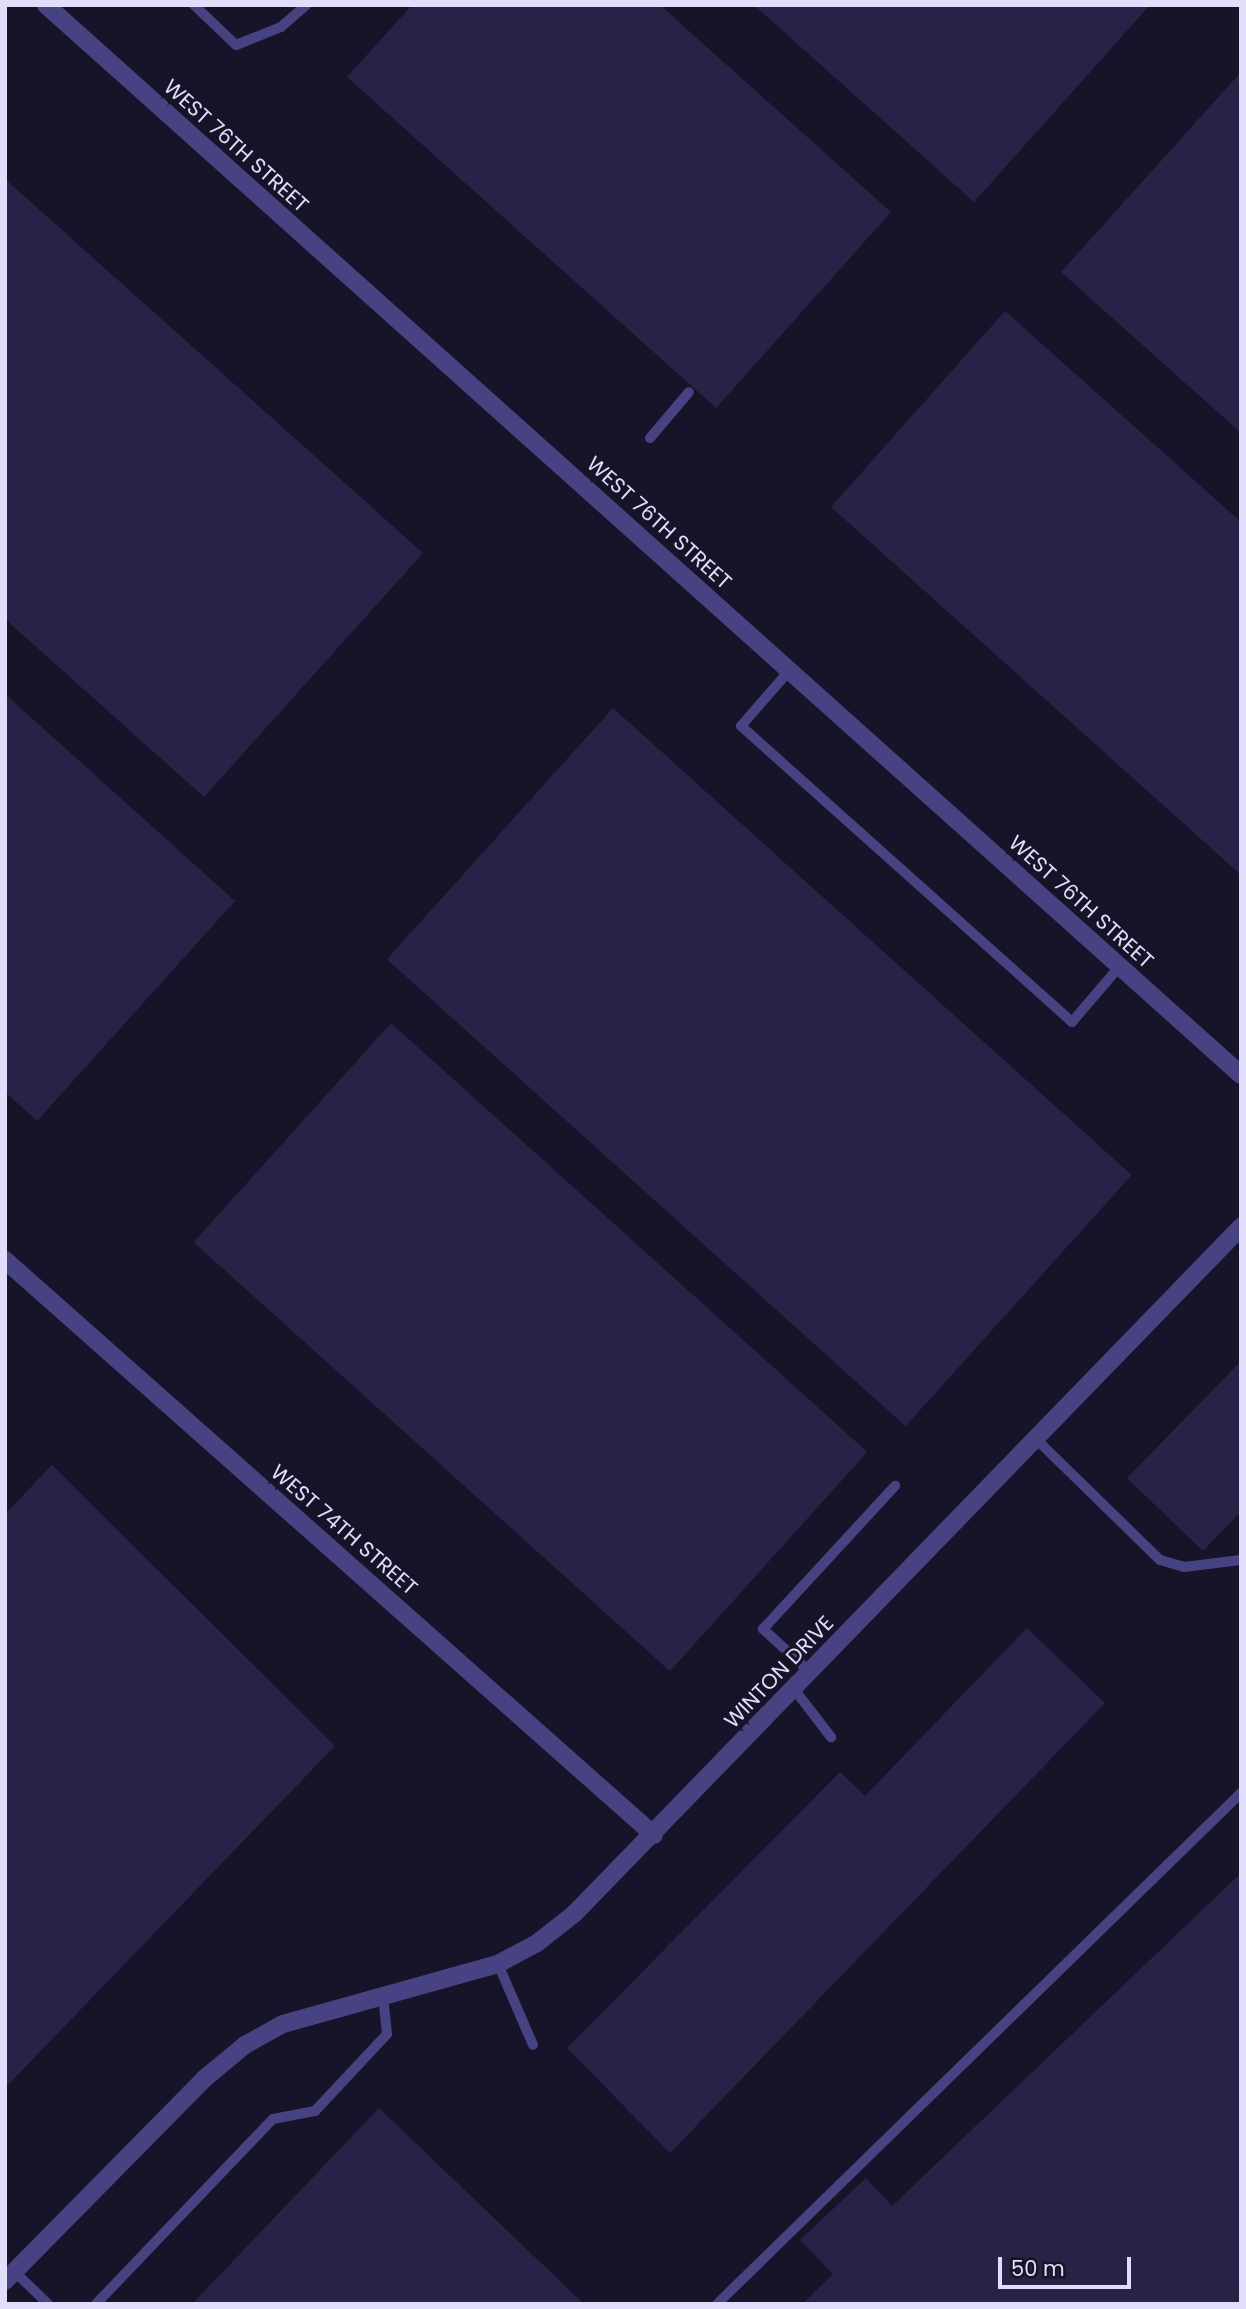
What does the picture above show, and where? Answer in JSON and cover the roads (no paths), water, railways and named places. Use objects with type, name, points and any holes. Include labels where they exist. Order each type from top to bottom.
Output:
[{"type":"street","name":"WEST 76TH STREET","points":[[46,5],[1241,1075]]},
{"type":"street","name":"WINTON DRIVE","points":[[10,2276],[204,2079],[245,2045],[274,2030],[498,1965],[537,1943],[574,1914],[654,1835],[1241,1227]]},
{"type":"street","name":"WEST 74TH STREET","points":[[5,1260],[654,1835]]},
{"type":"lane","points":[[194,5],[236,45],[281,27],[306,5]]},
{"type":"lane","points":[[650,438],[689,392]]},
{"type":"lane","points":[[789,671],[741,726],[1072,1022],[1119,967]]},
{"type":"lane","points":[[1036,1438],[1160,1560],[1184,1567],[1241,1560]]},
{"type":"lane","points":[[810,1672],[763,1629],[895,1486]]},
{"type":"lane","points":[[794,1689],[831,1737]]},
{"type":"lane","points":[[717,2304],[1241,1793]]},
{"type":"lane","points":[[498,1965],[533,2045]]},
{"type":"lane","points":[[96,2304],[273,2119],[315,2111],[387,2034],[383,1998]]},
{"type":"lane","points":[[10,2276],[48,2304]]}]
